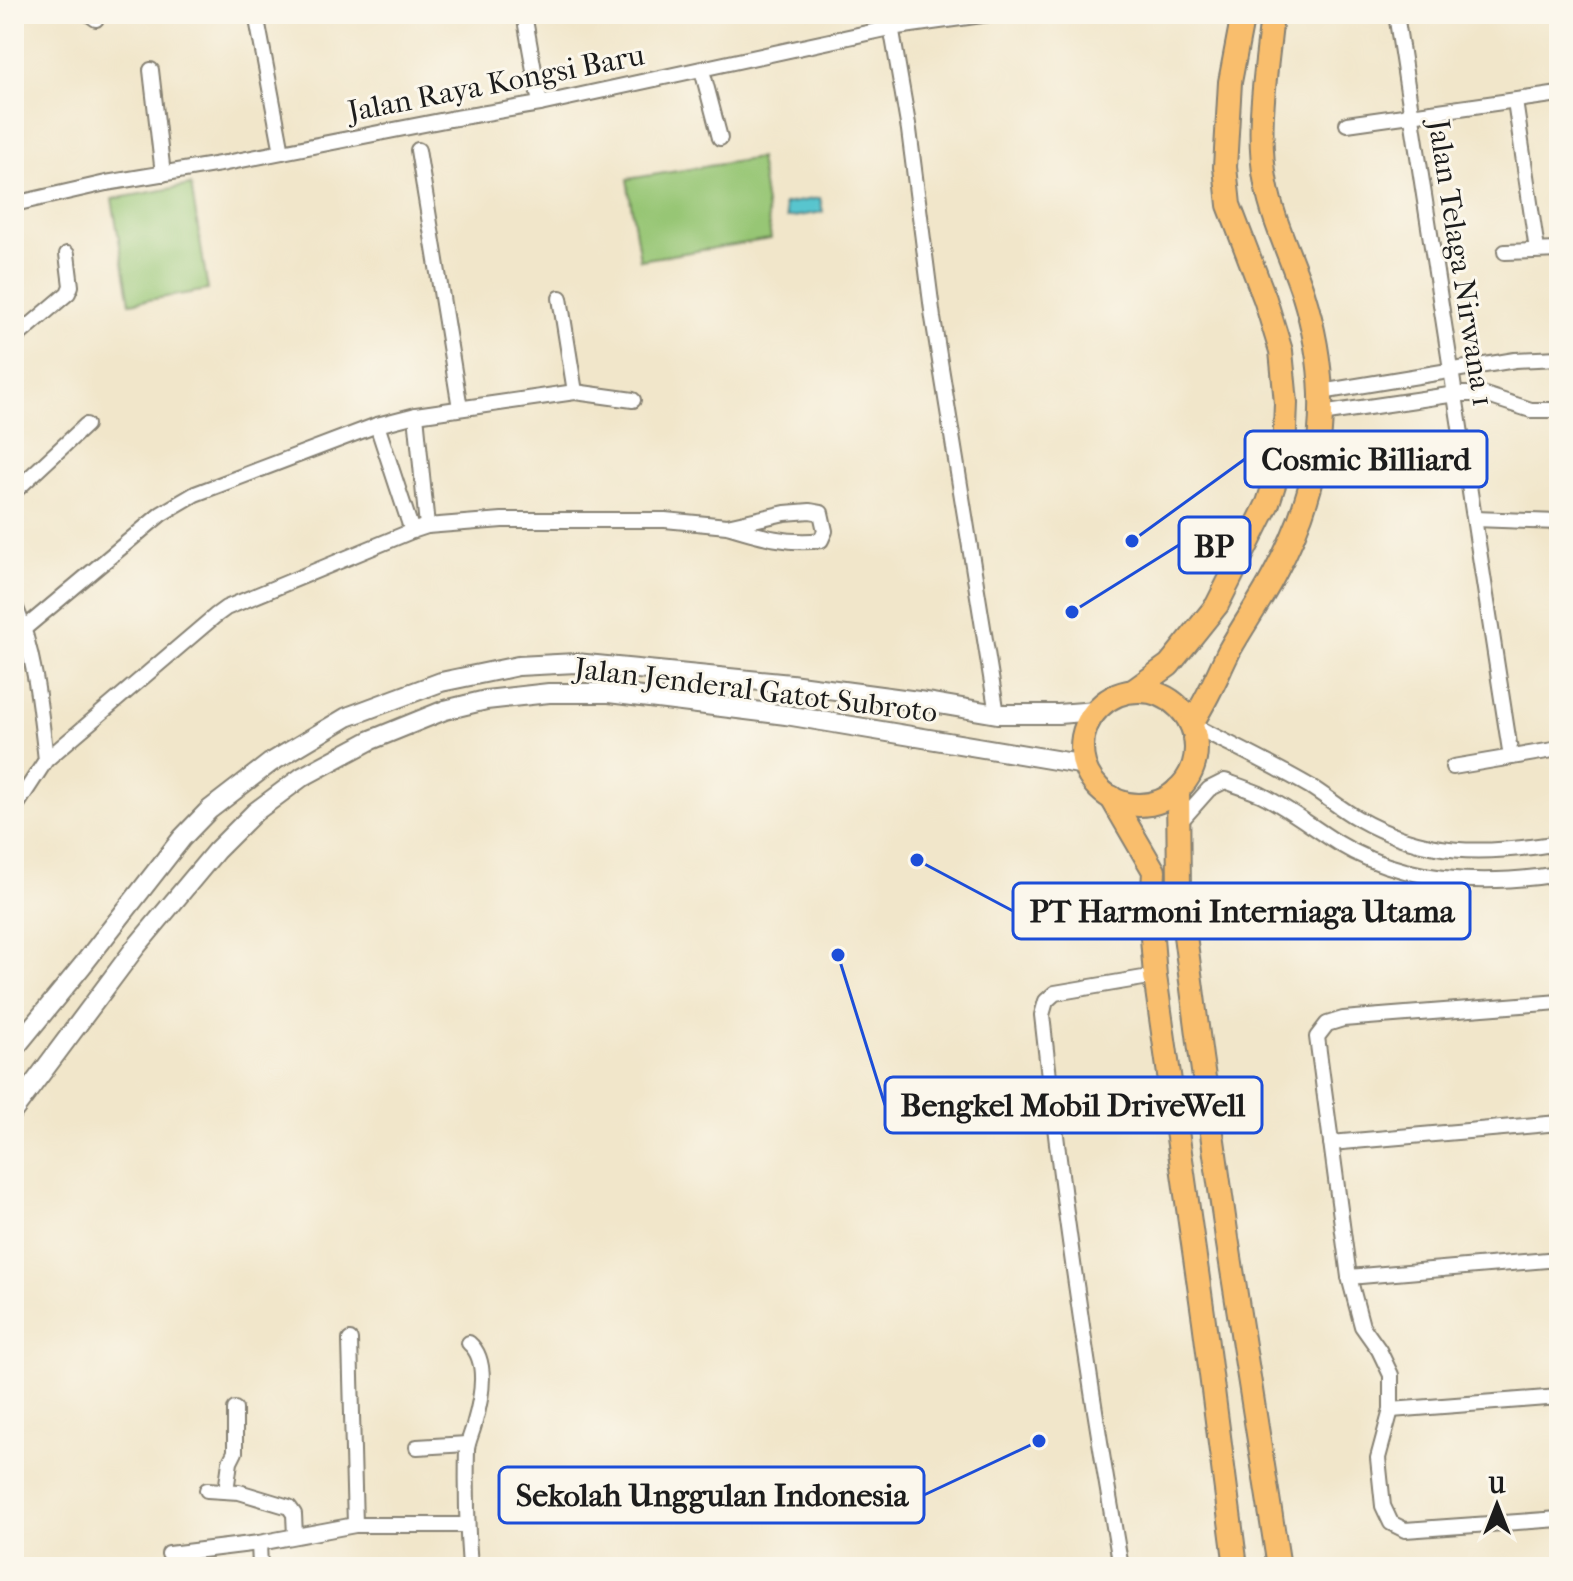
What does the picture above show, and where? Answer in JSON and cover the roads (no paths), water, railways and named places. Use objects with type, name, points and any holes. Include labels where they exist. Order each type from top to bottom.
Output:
[{"type":"main road","points":[[1133,691],[1161,695],[1173,702],[1184,712],[1195,738],[1194,766],[1187,778],[1166,798],[1153,803],[1124,802],[1100,789],[1085,765],[1083,736],[1088,723],[1106,701],[1133,691],[1169,665],[1217,605],[1268,503],[1284,454],[1286,403],[1281,351],[1229,205],[1225,167],[1230,82],[1243,14]]},
{"type":"main road","points":[[1191,724],[1291,543],[1305,508],[1314,469],[1321,403],[1315,347],[1303,295],[1266,186],[1261,151],[1272,14]]},
{"type":"main road","points":[[1178,789],[1179,890],[1218,1177],[1279,1567]]},
{"type":"main road","points":[[1111,797],[1154,871],[1151,925],[1155,976],[1236,1567]]},
{"type":"main road","points":[[1185,1183],[1218,1177]]},
{"type":"street","points":[[256,14],[282,152]]},
{"type":"street","points":[[524,14],[540,104]]},
{"type":"street","name":"Jalan Raya Kongsi Baru","points":[[14,204],[106,183],[540,104],[702,70],[889,21],[989,14]]},
{"type":"street","name":"Jalan Telaga Nirwana 1","points":[[1396,14],[1511,757]]},
{"type":"street","points":[[889,21],[909,130],[931,305],[997,714]]},
{"type":"street","points":[[151,70],[163,174]]},
{"type":"street","points":[[702,70],[720,138]]},
{"type":"street","points":[[1347,124],[1559,94]]},
{"type":"street","points":[[1515,101],[1537,250]]},
{"type":"street","points":[[418,150],[460,408]]},
{"type":"street","points":[[1505,252],[1559,250]]},
{"type":"street","points":[[14,339],[68,293],[71,286],[67,254]]},
{"type":"street","points":[[560,298],[575,392]]},
{"type":"street","points":[[1321,403],[1407,378],[1515,360],[1559,358]]},
{"type":"street","points":[[25,628],[178,503],[377,425],[416,415],[575,392],[633,400]]},
{"type":"street","points":[[1321,403],[1482,394],[1531,410],[1559,410]]},
{"type":"street","points":[[416,415],[427,526]]},
{"type":"street","points":[[14,492],[86,425]]},
{"type":"street","points":[[377,425],[412,531]]},
{"type":"street","points":[[14,805],[46,760],[226,608],[412,531],[427,526],[502,520],[665,520],[727,526],[768,539],[809,542],[821,540],[825,531],[821,513],[810,511],[785,513],[727,526]]},
{"type":"street","points":[[1475,519],[1559,522]]},
{"type":"street","points":[[14,603],[25,628],[40,706],[46,760]]},
{"type":"street","name":"Jalan Jenderal Gatot Subroto","points":[[14,1049],[182,838],[209,810],[270,763],[347,717],[441,682],[518,666],[576,663],[791,684],[997,714],[1096,711]]},
{"type":"street","points":[[786,715],[791,684]]},
{"type":"street","name":"Jalan Jenderal Gatot Subroto","points":[[14,1110],[135,948],[216,851],[255,812],[302,777],[371,740],[445,710],[486,700],[549,693],[609,693],[786,715],[1085,765]]},
{"type":"street","points":[[371,707],[383,736]]},
{"type":"street","points":[[1178,824],[1209,789],[1225,781],[1259,794],[1339,844],[1380,865],[1426,876],[1476,882],[1559,874],[1556,843],[1513,850],[1474,851],[1431,848],[1392,836],[1356,818],[1311,787],[1191,724]]},
{"type":"street","points":[[1453,767],[1559,749]]},
{"type":"street","points":[[1121,1567],[1077,1298],[1042,1015],[1046,1001],[1055,993],[1155,976]]},
{"type":"street","points":[[1559,1002],[1343,1019],[1327,1024],[1317,1037],[1349,1277],[1362,1326],[1379,1350],[1391,1375],[1391,1410],[1378,1458],[1383,1506],[1391,1523],[1405,1530],[1559,1519]]},
{"type":"street","points":[[1331,1143],[1559,1123]]},
{"type":"street","points":[[1349,1277],[1559,1259]]},
{"type":"street","points":[[350,1340],[355,1525]]},
{"type":"street","points":[[469,1343],[480,1357],[481,1390],[467,1444],[470,1567]]},
{"type":"street","points":[[1391,1410],[1559,1397]]},
{"type":"street","points":[[226,1491],[230,1462],[235,1452],[235,1409]]},
{"type":"street","points":[[417,1447],[467,1444]]},
{"type":"street","points":[[207,1490],[243,1493],[292,1508],[295,1536]]},
{"type":"street","points":[[169,1554],[259,1543],[355,1525],[467,1525]]},
{"type":"street","points":[[259,1543],[260,1567]]},
{"type":"water","points":[[820,198],[823,212],[787,218],[784,204]]},
{"type":"place","name":"Cosmic Billiard","points":[[1132,541]]},
{"type":"place","name":"BP","points":[[1072,612]]},
{"type":"place","name":"PT Harmoni Interniaga Utama","points":[[917,860]]},
{"type":"place","name":"Bengkel Mobil DriveWell","points":[[838,955]]},
{"type":"place","name":"Sekolah Unggulan Indonesia","points":[[1039,1441]]}]
